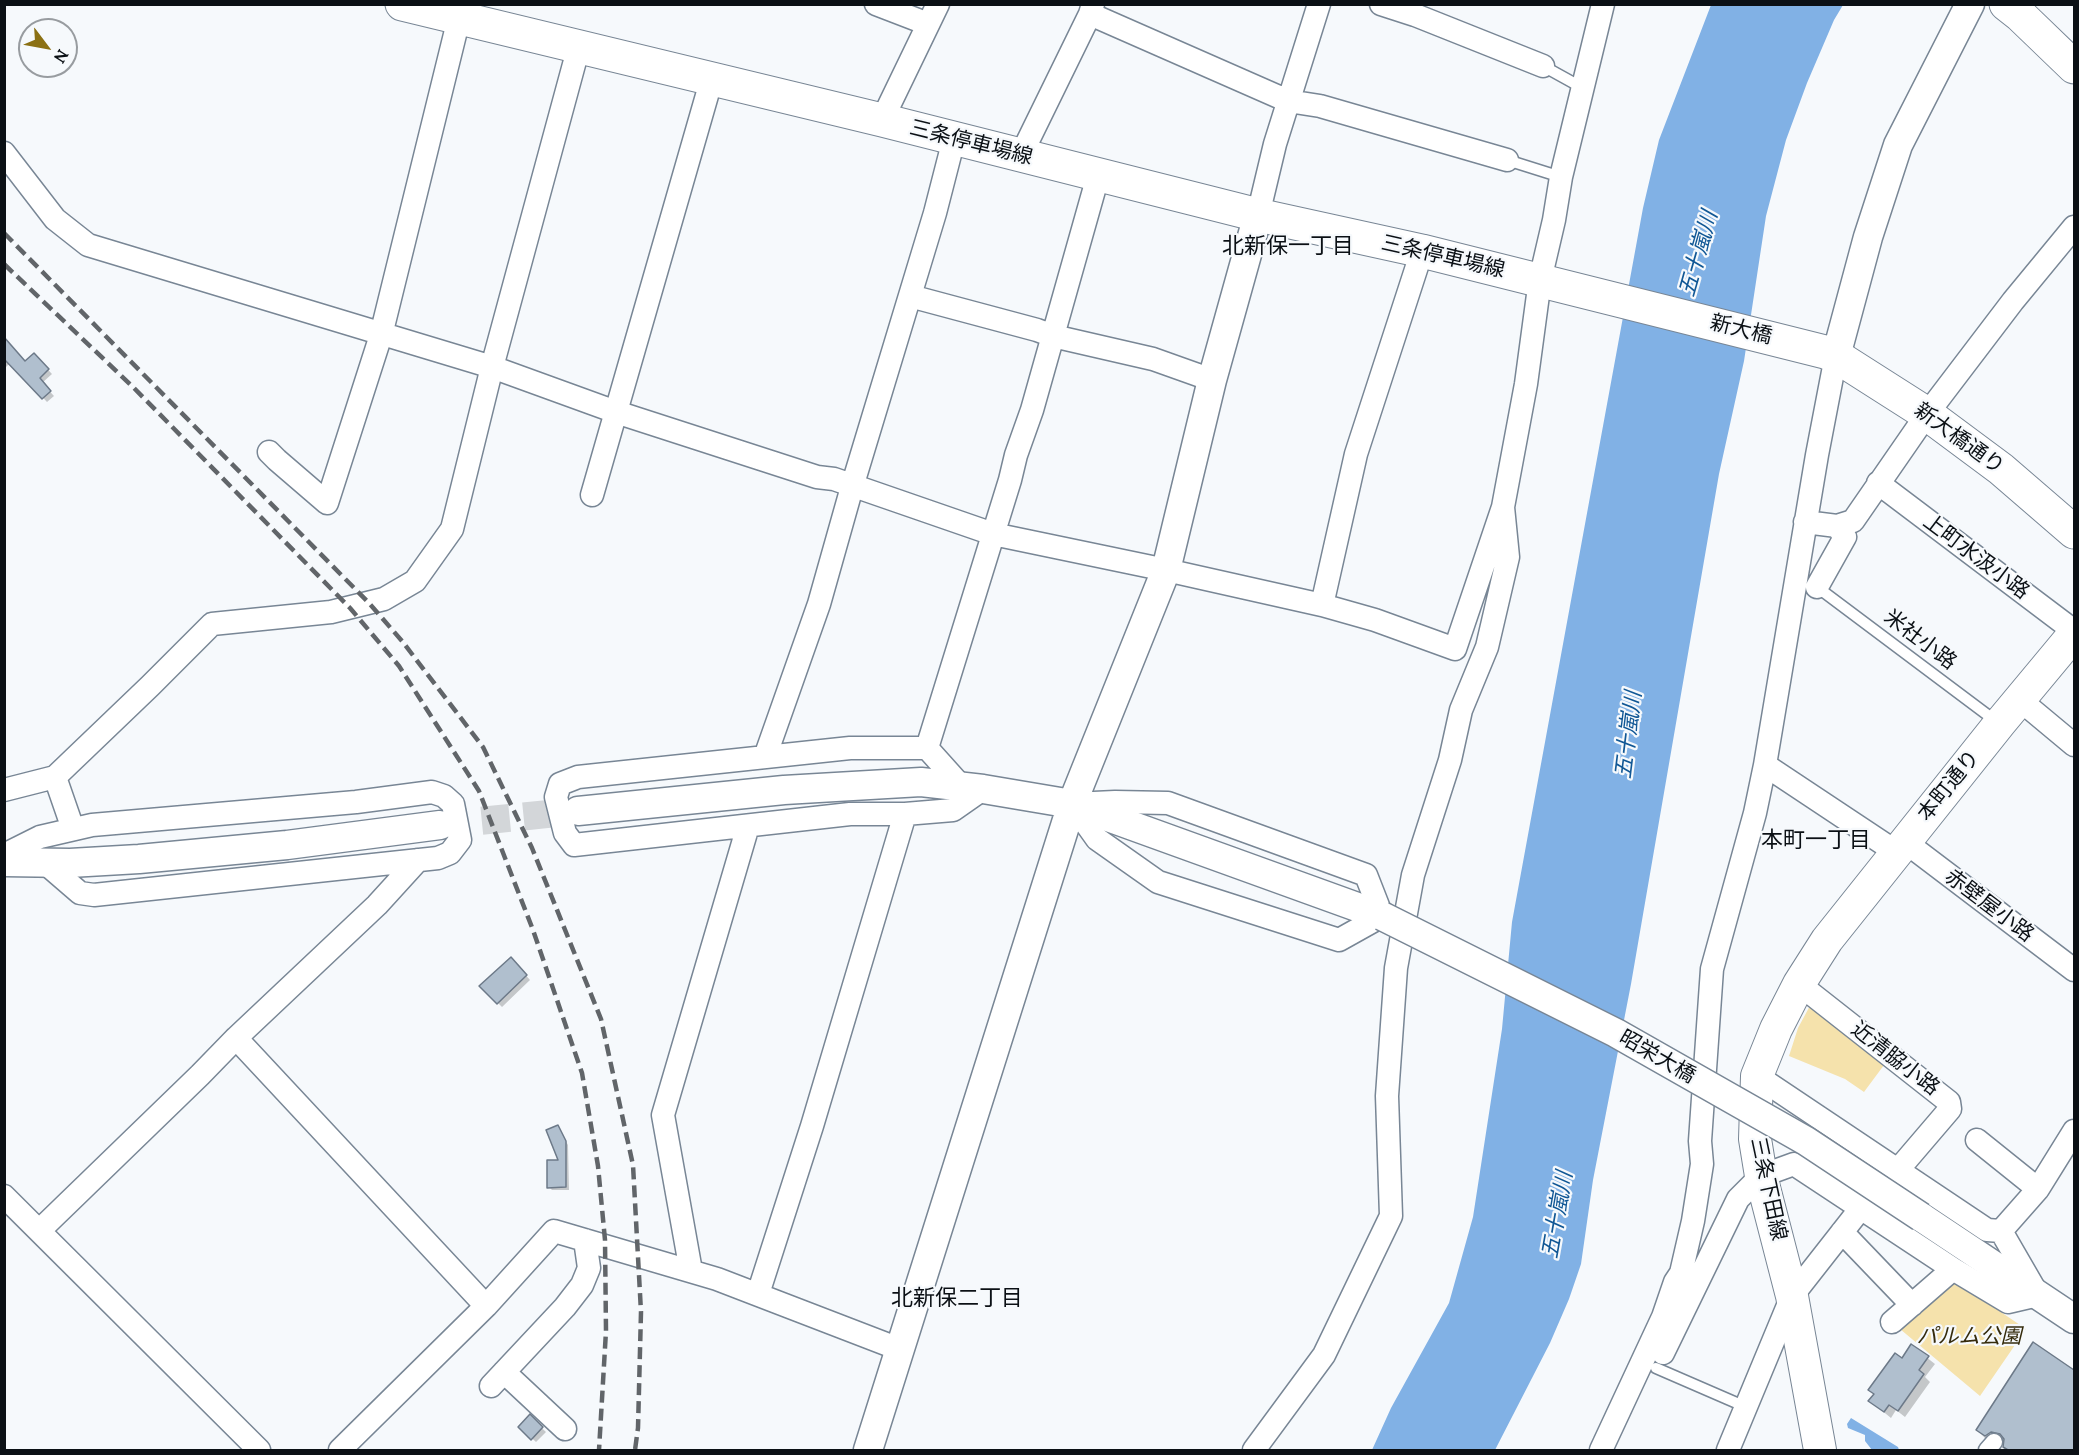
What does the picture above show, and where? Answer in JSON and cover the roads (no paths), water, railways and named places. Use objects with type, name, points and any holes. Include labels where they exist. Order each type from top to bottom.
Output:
[{"type":"main road","name":"三条停車場線","points":[[402,4],[460,12],[579,46],[882,120],[1098,176],[1547,281]]},
{"type":"main road","points":[[2006,4],[2074,67]]},
{"type":"main road","name":"新大橋","points":[[1547,281],[1831,354]]},
{"type":"main road","name":"新大橋通り","points":[[1831,354],[1927,414],[2001,469],[2074,532]]},
{"type":"main road","name":"本町通り","points":[[1827,940],[2000,723],[2073,639]]},
{"type":"main road","name":"三条下田線","points":[[1820,1450],[1792,1296],[1761,1176],[1755,1139],[1757,1076],[1776,1029],[1799,984],[1827,940]]},
{"type":"street","points":[[876,4],[933,14],[882,120]]},
{"type":"street","points":[[868,1450],[898,1349],[1072,804],[1166,570],[1212,380],[1288,100],[1318,4]]},
{"type":"street","points":[[1381,4],[1415,15],[1543,66]]},
{"type":"street","points":[[1601,1450],[1681,1273],[1693,1221],[1702,1164],[1700,1141],[1712,969],[1755,813],[1765,765],[1831,354],[1898,145],[1970,4]]},
{"type":"street","points":[[4,153],[56,219],[88,245],[492,367],[616,412],[817,477],[834,479],[993,534],[1322,605],[1375,620],[1455,649],[1503,507],[1547,281],[1561,177],[1597,7]]},
{"type":"street","points":[[1021,155],[1091,9],[1288,100],[1320,106],[1507,160]]},
{"type":"street","points":[[269,452],[327,503],[381,335],[460,12]]},
{"type":"street","points":[[4,790],[55,777],[212,624],[331,612],[384,599],[415,581],[452,529],[492,367],[579,46]]},
{"type":"street","points":[[592,495],[712,78]]},
{"type":"street","points":[[765,757],[819,604],[954,139]]},
{"type":"street","points":[[927,748],[1053,336],[1098,176]]},
{"type":"street","points":[[1805,522],[1837,526],[1853,521],[1927,414],[2013,301],[2074,227]]},
{"type":"street","points":[[1322,605],[1356,454],[1422,250]]},
{"type":"street","points":[[910,296],[1053,336],[1153,360],[1212,380]]},
{"type":"street","name":"上町水汲小路","points":[[1878,483],[2073,639]]},
{"type":"street","points":[[1254,1450],[1324,1355],[1391,1216],[1387,1096],[1396,968],[1413,875],[1450,760],[1461,710],[1487,647],[1503,580],[1508,557],[1503,507]]},
{"type":"street","points":[[1817,587],[1845,537],[1837,526]]},
{"type":"street","points":[[2020,700],[2074,745]]},
{"type":"street","points":[[850,748],[927,748],[973,788],[953,810],[905,814],[850,814],[574,845],[566,833],[556,797],[560,784],[578,777],[850,748]]},
{"type":"street","name":"赤壁屋小路","points":[[1765,765],[1900,847],[2074,970]]},
{"type":"street","points":[[55,777],[73,830]]},
{"type":"street","name":"昭栄大橋","points":[[578,811],[795,789],[921,782],[1072,804],[1382,916],[1616,1033],[1806,1141],[2074,1319]]},
{"type":"street","points":[[4,855],[39,837],[92,825],[356,802],[432,792],[444,796],[453,804],[460,840],[450,853],[438,858],[94,895],[80,893],[44,862]]},
{"type":"street","points":[[1072,804],[1097,839],[1158,882],[1339,940],[1382,916]]},
{"type":"street","points":[[758,1294],[812,1126],[905,814]]},
{"type":"street","points":[[4,862],[70,863],[174,856],[287,845],[440,825]]},
{"type":"street","points":[[691,1271],[663,1115],[748,826]]},
{"type":"street","points":[[40,1230],[192,1084],[236,1038],[378,904],[418,860]]},
{"type":"street","name":"近清脇小路","points":[[1799,984],[1949,1102],[1950,1108],[1897,1171]]},
{"type":"street","points":[[236,1038],[486,1306]]},
{"type":"street","points":[[1757,1076],[1987,1230],[2001,1231]]},
{"type":"street","points":[[2001,1231],[2038,1189],[2074,1131]]},
{"type":"street","points":[[1977,1140],[2038,1189]]},
{"type":"street","points":[[1629,1392],[1654,1373],[1738,1198],[1761,1176],[1794,1164],[1953,1269],[2008,1302],[2038,1295],[2001,1231]]},
{"type":"street","points":[[4,1196],[260,1450]]},
{"type":"street","points":[[1728,1450],[1792,1296],[1861,1208]]},
{"type":"street","points":[[340,1450],[486,1306],[554,1231],[691,1271],[758,1294],[898,1349]]},
{"type":"street","points":[[1842,1232],[1912,1305]]},
{"type":"street","points":[[565,1429],[497,1379],[565,1307],[582,1285],[589,1268],[585,1240]]},
{"type":"street","points":[[1892,1322],[1953,1269]]},
{"type":"lane","points":[[1543,66],[1581,87]]},
{"type":"lane","points":[[1507,160],[1561,177]]},
{"type":"lane","name":"米社小路","points":[[1817,587],[2000,723]]},
{"type":"lane","points":[[1656,1368],[1746,1407]]},
{"type":"water","name":"五十嵐川","points":[[1711,5],[1843,5],[1834,20],[1807,83],[1786,140],[1766,216],[1744,361],[1719,474],[1631,984],[1593,1180],[1581,1264],[1550,1343],[1495,1450],[1372,1450],[1391,1408],[1449,1303],[1473,1217],[1502,1029],[1512,922],[1643,208],[1659,140]]},
{"type":"water","points":[[1851,1418],[1898,1447],[1899,1450],[1872,1450],[1865,1441],[1865,1435],[1848,1428],[1847,1424]]},
{"type":"tunnel","points":[[440,825],[578,811]]},
{"type":"railway","points":[[4,233],[369,603],[402,641],[483,747],[532,848],[601,1019],[633,1165],[641,1312],[638,1428],[635,1450]]},
{"type":"railway","points":[[4,264],[133,387],[350,608],[399,666],[479,791],[533,930],[582,1073],[598,1166],[605,1240],[606,1331],[599,1450]]},
{"type":"district","name":"北新保一丁目","points":[[1288,247]]},
{"type":"district","name":"本町一丁目","points":[[1816,841]]},
{"type":"district","name":"北新保二丁目","points":[[957,1299]]},
{"type":"park label","name":"パルム公園","points":[[1969,1337]]}]
